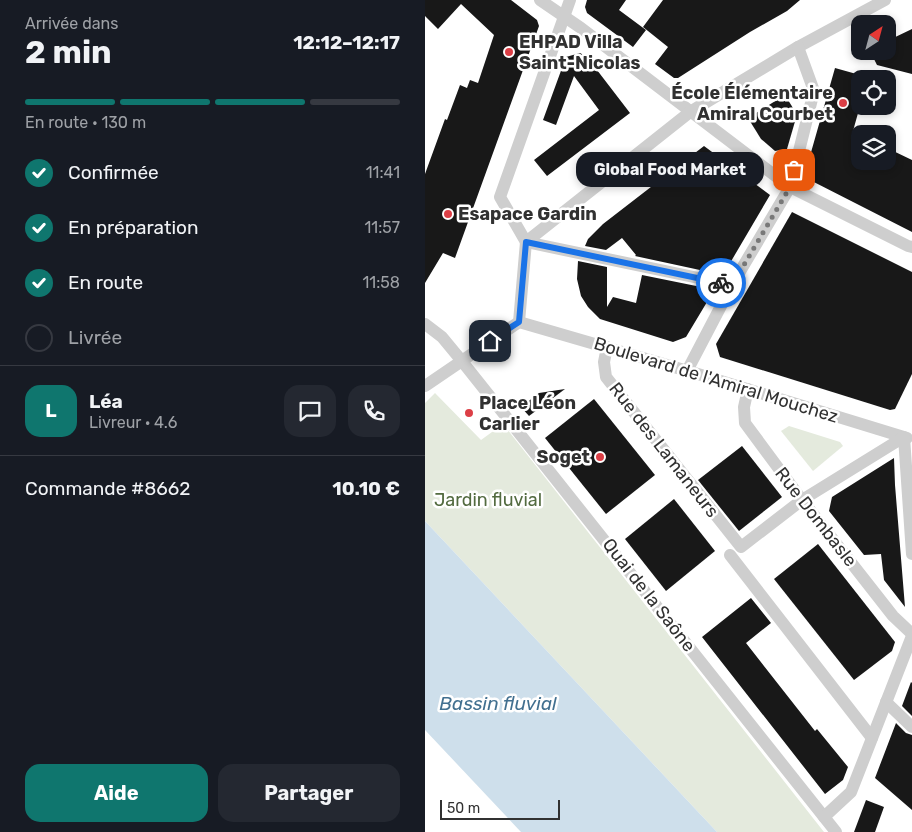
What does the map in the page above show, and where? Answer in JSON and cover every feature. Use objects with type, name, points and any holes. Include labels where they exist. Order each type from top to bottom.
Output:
[{"type":"street","points":[[540,0],[790,187],[912,247]]},
{"type":"street","points":[[429,382],[519,322],[526,242],[500,197],[570,0]]},
{"type":"street","points":[[526,242],[690,112],[885,0]]},
{"type":"street","points":[[687,371],[732,285],[790,187],[814,91],[799,48]]},
{"type":"street","points":[[526,242],[732,285]]},
{"type":"street","name":"Boulevard de l'Amiral Mouchez","points":[[519,322],[908,438]]},
{"type":"street","name":"Quai de la Saône","points":[[425,324],[442,337],[461,360],[836,832]]},
{"type":"street","name":"Rue des Lamaneurs","points":[[607,348],[604,362],[606,377],[741,547],[802,500]]},
{"type":"street","name":"Rue Dombasle","points":[[748,389],[744,407],[745,423],[802,500],[893,616],[912,635]]},
{"type":"street","points":[[802,500],[908,438],[912,554]]},
{"type":"street","points":[[730,556],[872,738]]},
{"type":"street","points":[[824,817],[851,792],[912,635]]},
{"type":"street","points":[[886,702],[912,727]]},
{"type":"green space","name":"Jardin fluvial","points":[[435,393],[481,440],[503,424],[824,832],[717,832],[425,521],[425,403]]},
{"type":"green space","points":[[789,426],[840,442],[843,446],[813,471],[781,431]]},
{"type":"water","name":"Bassin fluvial","points":[[425,521],[717,832],[521,832],[425,730]]},
{"type":"building","name":"Esapace Gardin","points":[[425,0],[511,0],[537,20],[539,26],[455,258],[443,253],[425,283],[425,174],[445,119],[447,120],[460,85],[467,88],[470,80],[478,83],[494,35],[461,4],[438,29],[425,16]]},
{"type":"building","points":[[587,0],[626,0],[619,10],[646,30],[633,47],[587,13],[585,7]]},
{"type":"building","points":[[663,0],[800,0],[787,11],[678,78],[674,78],[655,64],[668,47],[643,27]]},
{"type":"building","points":[[912,29],[912,74],[877,65],[874,60],[896,60],[896,37]]},
{"type":"building","points":[[580,53],[587,57],[630,113],[547,176],[534,160],[599,110],[574,76],[556,125],[543,120],[566,57]]},
{"type":"building","points":[[835,68],[851,72],[851,115],[857,115],[855,125],[851,125],[851,170],[896,170],[896,152],[912,160],[912,232],[804,177]]},
{"type":"building","points":[[785,95],[796,113],[796,118],[787,149],[775,151],[761,139],[748,118]]},
{"type":"building","points":[[704,146],[770,195],[723,275],[635,256],[622,238],[606,250],[585,246],[588,239],[603,224]]},
{"type":"building","points":[[792,212],[912,272],[912,374],[895,409],[890,410],[720,357],[716,344]]},
{"type":"building","points":[[578,261],[607,267],[607,307],[613,297],[636,303],[642,275],[711,289],[713,292],[686,337],[673,342],[600,319],[588,307],[581,296],[577,279]]},
{"type":"building","points":[[565,389],[529,416],[521,407],[539,393]]},
{"type":"building","name":"Soget","points":[[594,399],[655,475],[606,514],[545,438]]},
{"type":"building","points":[[742,446],[782,497],[739,531],[698,480]]},
{"type":"building","points":[[894,458],[905,607],[884,580],[881,554],[864,555],[829,511],[832,497]]},
{"type":"building","points":[[674,499],[715,551],[666,591],[625,539]]},
{"type":"building","points":[[818,544],[895,642],[892,651],[854,680],[774,579]]},
{"type":"building","points":[[751,598],[771,623],[746,643],[815,731],[817,729],[848,767],[843,780],[825,794],[702,637]]},
{"type":"building","points":[[912,683],[912,716],[902,706]]},
{"type":"building","points":[[896,723],[906,733],[912,735],[912,810],[875,778]]},
{"type":"building","points":[[866,800],[884,807],[875,832],[854,832]]},
{"type":"way so far","points":[[721,283],[732,285],[790,187],[794,170]]},
{"type":"place","name":"EHPAD Villa Saint-Nicolas","points":[[509,52]]},
{"type":"place","name":"École Élémentaire Amiral Courbet","points":[[843,103]]},
{"type":"place","name":"Global Food Market","points":[[794,170]]},
{"type":"place","name":"Esapace Gardin","points":[[448,214]]},
{"type":"place","name":"Place Léon Carlier","points":[[469,413]]},
{"type":"place","name":"Soget","points":[[600,457]]},
{"type":"route","points":[[490,341],[519,322],[526,242],[721,283]]}]
